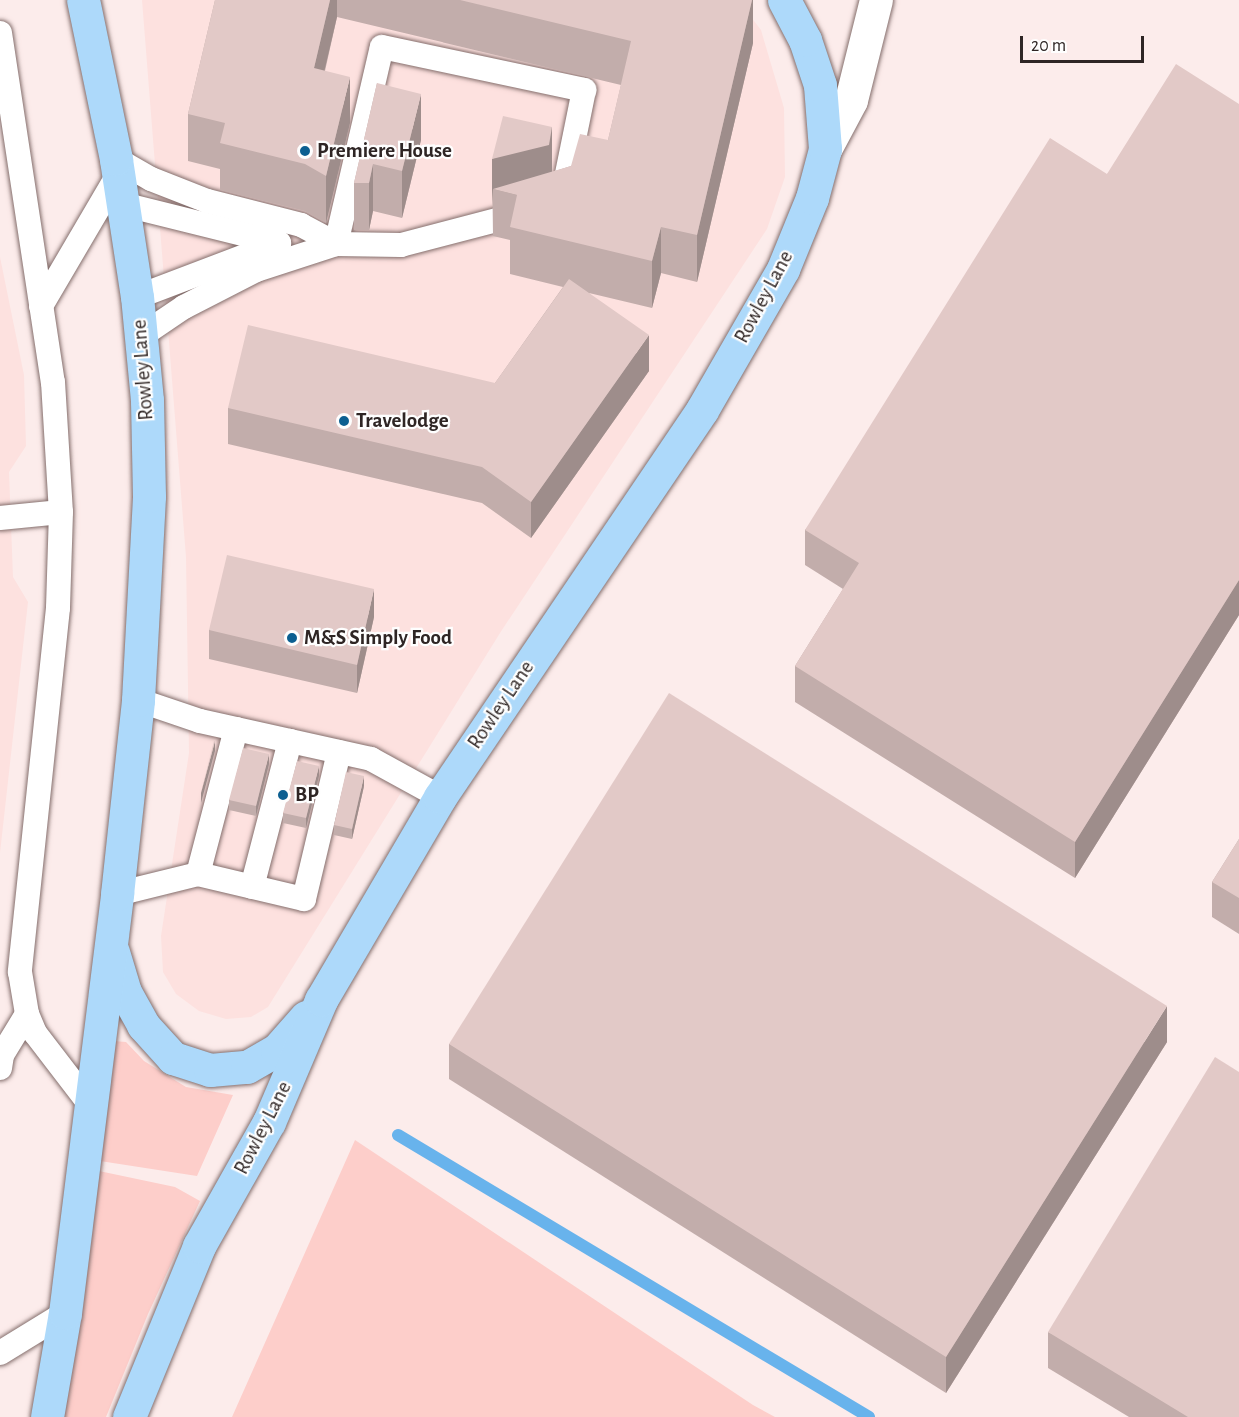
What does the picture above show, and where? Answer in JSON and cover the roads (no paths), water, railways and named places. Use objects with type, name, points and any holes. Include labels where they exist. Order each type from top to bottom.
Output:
[{"type":"main road","points":[[784,0],[805,40],[820,85],[825,149]]},
{"type":"main road","name":"Rowley Lane","points":[[47,1417],[65,1313],[117,894],[138,700],[149,496],[147,400],[137,297],[119,179],[84,2]]},
{"type":"main road","name":"Rowley Lane","points":[[129,1417],[199,1246],[269,1122],[321,1000],[440,797],[702,410],[783,269],[812,198],[825,149]]},
{"type":"main road","points":[[110,941],[125,992],[143,1024],[173,1058],[210,1070],[247,1066],[277,1050],[321,1000]]},
{"type":"street","name":"Rowley Lane","points":[[825,149],[851,100],[876,0]]},
{"type":"lane","points":[[0,33],[53,382],[61,512],[58,608],[20,972],[27,1014],[35,1033],[91,1106]]},
{"type":"lane","points":[[141,336],[184,307],[256,270],[336,244],[401,245],[561,203],[584,90],[382,47],[336,244]]},
{"type":"lane","points":[[119,179],[151,179],[207,201],[301,225],[336,244]]},
{"type":"lane","points":[[119,179],[279,243],[137,297]]},
{"type":"lane","points":[[41,306],[119,179]]},
{"type":"lane","points":[[0,518],[61,512]]},
{"type":"lane","points":[[138,700],[200,721],[371,759],[440,797]]},
{"type":"lane","points":[[198,874],[236,729]]},
{"type":"lane","points":[[252,887],[290,741]]},
{"type":"lane","points":[[117,894],[198,874],[304,899],[339,752]]},
{"type":"lane","points":[[0,1068],[2,1055],[27,1014]]},
{"type":"lane","points":[[0,1353],[65,1313]]},
{"type":"waterway","points":[[398,1135],[869,1417]]},
{"type":"place","name":"Premiere House","points":[[305,151]]},
{"type":"place","name":"Travelodge","points":[[344,421]]},
{"type":"place","name":"M&S Simply Food","points":[[292,638]]},
{"type":"place","name":"BP","points":[[283,795]]}]
